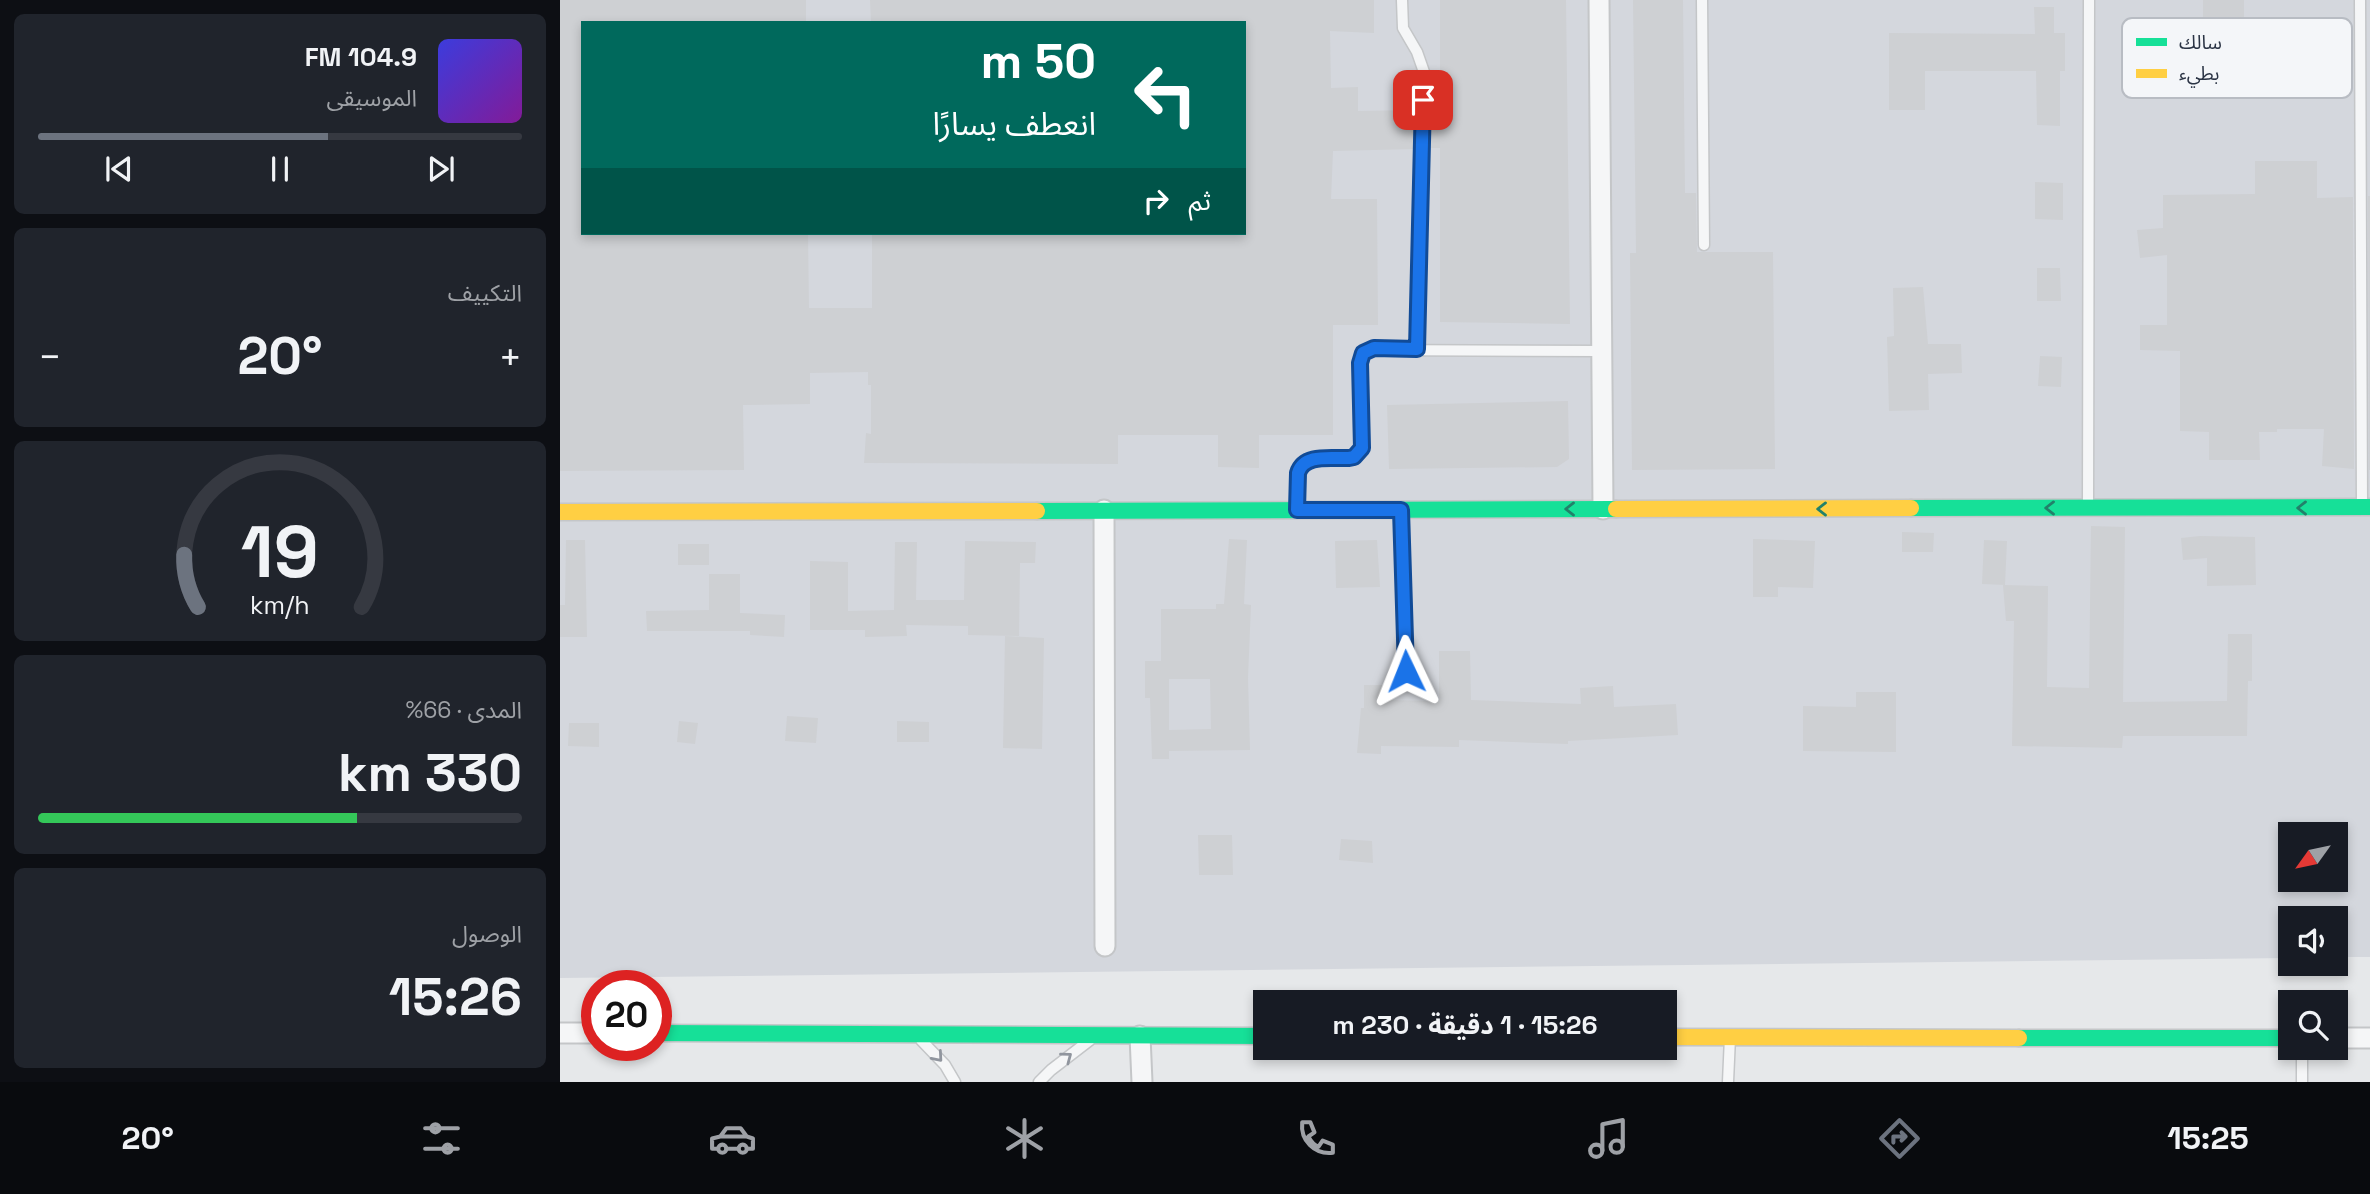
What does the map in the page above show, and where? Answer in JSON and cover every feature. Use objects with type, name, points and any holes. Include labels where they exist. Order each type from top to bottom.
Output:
[{"type":"main road","points":[[560,512],[2366,507]]},
{"type":"main road","points":[[672,1033],[1253,1036]]},
{"type":"main road","points":[[1677,1037],[2278,1038]]},
{"type":"street","points":[[1599,0],[1603,509]]},
{"type":"street","points":[[1104,510],[1105,946]]},
{"type":"street","points":[[560,1033],[581,1033]]},
{"type":"street","points":[[1140,1036],[1142,1082]]},
{"type":"street","points":[[2348,1038],[2370,1038]]},
{"type":"lane","points":[[1402,0],[1403,28],[1417,52],[1424,72],[1417,349]]},
{"type":"lane","points":[[1702,0],[1704,245]]},
{"type":"lane","points":[[2088,508],[2089,0]]},
{"type":"lane","points":[[2360,0],[2366,507]]},
{"type":"lane","points":[[1297,510],[1298,473],[1302,464],[1312,459],[1354,457],[1362,448],[1360,363],[1363,353],[1374,348],[1601,351]]},
{"type":"lane","points":[[1401,510],[1406,671]]},
{"type":"lane","points":[[916,1035],[935,1052],[955,1082]]},
{"type":"lane","points":[[1039,1082],[1097,1035]]},
{"type":"lane","points":[[1728,1082],[1730,1037]]},
{"type":"lane","points":[[2302,1060],[2302,1082]]},
{"type":"shaded area","points":[[560,0],[2370,0],[2370,957],[2348,957],[2348,906],[2278,906],[2278,958],[672,977],[672,970],[581,970],[581,978],[560,978]]},
{"type":"building","points":[[560,0],[806,0],[806,21],[581,21],[581,235],[808,235],[809,308],[872,308],[872,235],[1246,235],[1246,21],[871,21],[870,0],[1374,0],[1374,33],[1330,31],[1331,88],[1358,87],[1358,111],[1416,110],[1415,149],[1333,151],[1331,199],[1377,199],[1378,325],[1333,325],[1333,435],[1259,435],[1259,468],[1218,467],[1218,435],[1118,435],[1118,464],[864,463],[866,433],[871,434],[871,385],[868,385],[868,372],[810,373],[810,404],[743,405],[744,470],[560,471]]},
{"type":"building","points":[[1440,0],[1566,0],[1570,324],[1440,322],[1440,148],[1430,148],[1430,110],[1440,109]]},
{"type":"building","points":[[1633,0],[1683,0],[1685,193],[1696,193],[1697,252],[1773,252],[1775,469],[1632,470],[1630,253],[1636,253]]},
{"type":"building","points":[[2203,0],[2244,0],[2244,18],[2203,18]]},
{"type":"building","points":[[2034,7],[2054,7],[2054,33],[2065,33],[2065,71],[2060,71],[2060,126],[2037,125],[2036,71],[1925,71],[1925,110],[1889,110],[1889,33],[2035,34]]},
{"type":"building","points":[[2255,161],[2317,161],[2317,198],[2353,197],[2354,469],[2322,466],[2324,429],[2277,429],[2277,432],[2259,432],[2260,460],[2209,460],[2209,432],[2180,431],[2180,351],[2140,350],[2140,325],[2167,325],[2167,255],[2140,258],[2137,230],[2163,228],[2163,195],[2255,194]]},
{"type":"building","points":[[2035,182],[2063,183],[2063,220],[2035,219]]},
{"type":"building","points":[[2370,196],[2370,470],[2369,470]]},
{"type":"building","points":[[2037,268],[2060,268],[2061,301],[2037,301]]},
{"type":"building","points":[[1923,287],[1928,344],[1961,344],[1962,373],[1928,374],[1929,410],[1889,411],[1887,337],[1894,336],[1893,288]]},
{"type":"building","points":[[2040,356],[2062,357],[2061,387],[2038,386]]},
{"type":"building","points":[[1568,401],[1569,459],[1557,467],[1389,469],[1387,405]]},
{"type":"building","points":[[2091,526],[2125,527],[2123,702],[2227,701],[2228,634],[2252,634],[2252,681],[2248,681],[2247,736],[2123,736],[2122,748],[2012,746],[2014,621],[2006,621],[2003,585],[2048,586],[2047,687],[2089,688]]},
{"type":"building","points":[[1902,532],[1934,533],[1933,552],[1902,552]]},
{"type":"building","points":[[2255,537],[2256,585],[2207,586],[2207,558],[2183,560],[2181,538]]},
{"type":"building","points":[[1229,539],[1247,540],[1244,604],[1251,605],[1248,678],[1250,750],[1169,751],[1169,759],[1152,759],[1150,698],[1145,698],[1145,661],[1161,661],[1161,609],[1216,609],[1216,604],[1224,604]],"holes":[[[1169,679],[1210,679],[1211,729],[1169,730]]]},
{"type":"building","points":[[1753,539],[1815,541],[1813,588],[1778,587],[1778,597],[1753,597]]},
{"type":"building","points":[[566,540],[585,540],[587,637],[560,637],[560,605],[565,605]]},
{"type":"building","points":[[1377,540],[1380,587],[1336,588],[1335,541]]},
{"type":"building","points":[[1984,540],[2007,541],[2005,585],[1982,584]]},
{"type":"building","points":[[965,541],[1036,542],[1035,563],[1020,563],[1019,636],[968,635],[968,626],[906,625],[907,636],[865,637],[865,630],[810,630],[810,561],[848,562],[848,611],[894,610],[895,542],[917,542],[916,600],[964,600]]},
{"type":"building","points":[[678,544],[709,544],[709,565],[678,565]]},
{"type":"building","points":[[709,574],[740,574],[740,613],[785,615],[784,637],[750,635],[750,631],[647,631],[646,611],[709,610]]},
{"type":"building","points":[[1005,636],[1044,638],[1042,749],[1003,748]]},
{"type":"building","points":[[1439,651],[1470,651],[1471,700],[1581,704],[1580,688],[1613,686],[1614,707],[1676,704],[1678,735],[1568,741],[1568,744],[1459,740],[1459,747],[1381,746],[1381,754],[1357,753],[1361,708],[1364,708],[1364,685],[1384,685],[1384,700],[1439,701]]},
{"type":"building","points":[[1856,692],[1896,692],[1896,752],[1803,751],[1803,706],[1856,707]]},
{"type":"building","points":[[787,716],[818,718],[816,743],[785,741]]},
{"type":"building","points":[[679,721],[698,723],[695,744],[677,742]]},
{"type":"building","points":[[897,721],[929,722],[929,742],[897,742]]},
{"type":"building","points":[[569,723],[599,723],[599,747],[568,746]]},
{"type":"building","points":[[1198,835],[1232,835],[1233,875],[1199,875]]},
{"type":"building","points":[[1341,839],[1372,841],[1373,863],[1339,860]]},
{"type":"traffic: fast","points":[[1911,508],[2370,507]]},
{"type":"traffic: fast","points":[[1037,511],[1616,509]]},
{"type":"traffic: fast","points":[[672,1033],[1253,1036]]},
{"type":"traffic: fast","points":[[2019,1038],[2278,1038]]},
{"type":"traffic: slow","points":[[1616,509],[1911,508]]},
{"type":"traffic: slow","points":[[560,512],[1037,511]]},
{"type":"traffic: slow","points":[[1677,1037],[2019,1038]]},
{"type":"route","points":[[1406,671],[1401,510],[1297,510],[1298,473],[1302,464],[1312,459],[1354,457],[1362,448],[1360,363],[1363,353],[1374,348],[1417,349],[1423,100]]}]
